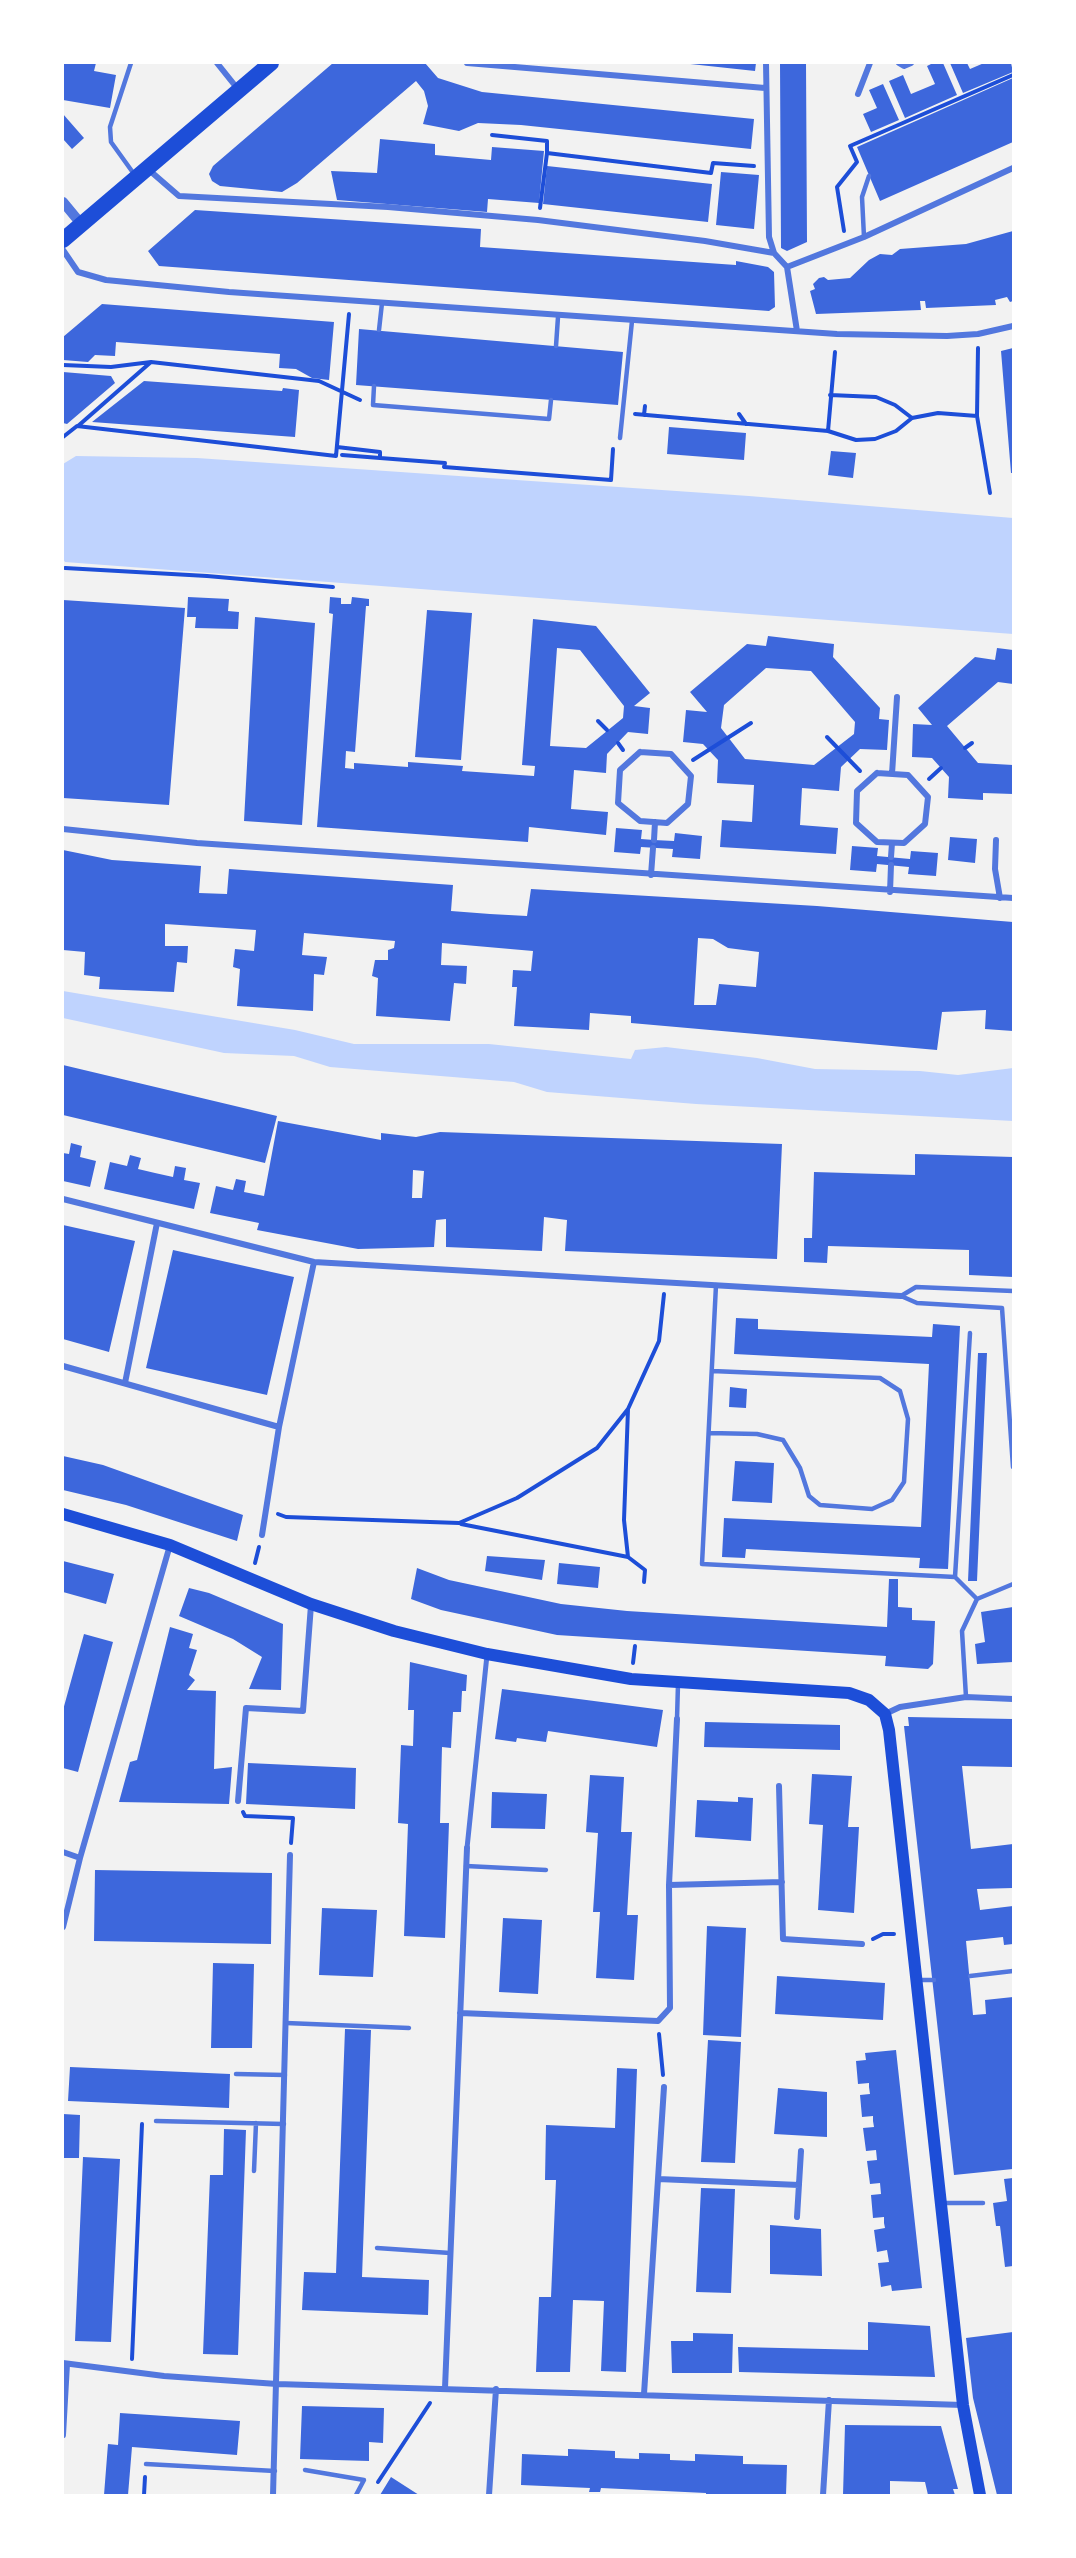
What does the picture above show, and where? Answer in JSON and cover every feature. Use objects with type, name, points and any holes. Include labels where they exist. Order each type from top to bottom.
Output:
[{"type":"highway","points":[[63,240],[271,63]]},
{"type":"main road","points":[[63,1514],[170,1545],[310,1604],[394,1631],[487,1654],[631,1679],[678,1684],[849,1693],[869,1700],[885,1714],[889,1730],[963,2405],[980,2495]]},
{"type":"street","points":[[217,63],[239,91]]},
{"type":"street","points":[[467,63],[765,88]]},
{"type":"street","points":[[766,63],[769,237],[774,253],[786,267],[797,332]]},
{"type":"street","points":[[858,94],[870,63]]},
{"type":"street","points":[[899,63],[904,66],[910,63]]},
{"type":"street","points":[[786,267],[864,237],[1013,168]]},
{"type":"street","points":[[143,174],[179,196],[388,207],[538,220],[705,241],[774,253]]},
{"type":"street","points":[[63,202],[82,225]]},
{"type":"street","points":[[63,250],[78,272],[106,280],[351,301],[558,317],[880,336],[978,334],[1013,326]]},
{"type":"street","points":[[892,774],[897,697]]},
{"type":"street","points":[[640,752],[671,754],[691,776],[688,804],[668,823],[656,822],[640,821],[618,803],[620,770],[640,752]]},
{"type":"street","points":[[877,773],[892,774],[908,775],[928,797],[925,824],[904,843],[877,842],[856,823],[857,791],[877,773]]},
{"type":"street","points":[[654,840],[656,822]]},
{"type":"street","points":[[63,829],[197,843],[890,892],[1013,898]]},
{"type":"street","points":[[996,840],[995,869],[1000,898]]},
{"type":"street","points":[[891,857],[892,843]]},
{"type":"street","points":[[651,875],[653,848]]},
{"type":"street","points":[[890,892],[891,866]]},
{"type":"street","points":[[63,1199],[314,1262],[901,1296]]},
{"type":"street","points":[[125,1383],[157,1223]]},
{"type":"street","points":[[262,1535],[264,1510],[279,1427],[314,1262]]},
{"type":"street","points":[[63,1366],[279,1427]]},
{"type":"street","points":[[63,1927],[80,1858],[170,1545]]},
{"type":"street","points":[[238,1801],[246,1708],[303,1711],[310,1604]]},
{"type":"street","points":[[443,2387],[467,1848],[487,1654]]},
{"type":"street","points":[[885,1714],[900,1707],[966,1697],[1013,1699]]},
{"type":"street","points":[[460,2013],[658,2021],[670,2008],[669,1885],[676,1719]]},
{"type":"street","points":[[779,1786],[783,1939],[862,1944]]},
{"type":"street","points":[[63,1852],[80,1858]]},
{"type":"street","points":[[273,2495],[290,1855]]},
{"type":"street","points":[[669,1885],[782,1882]]},
{"type":"street","points":[[644,2394],[664,2087]]},
{"type":"street","points":[[797,2217],[801,2151]]},
{"type":"street","points":[[658,2179],[799,2186]]},
{"type":"street","points":[[63,2435],[65,2364],[277,2385],[443,2387],[963,2405]]},
{"type":"street","points":[[489,2495],[496,2389]]},
{"type":"street","points":[[824,2495],[829,2400]]},
{"type":"lane","points":[[131,63],[110,128],[111,142],[143,174]]},
{"type":"lane","points":[[864,237],[862,197],[869,176]]},
{"type":"lane","points":[[379,330],[382,303]]},
{"type":"lane","points":[[556,346],[558,317]]},
{"type":"lane","points":[[620,438],[632,321]]},
{"type":"lane","points":[[375,386],[373,405],[549,419],[551,400]]},
{"type":"lane","points":[[716,1285],[702,1564],[955,1577],[977,1599]]},
{"type":"lane","points":[[901,1296],[916,1287],[1013,1291]]},
{"type":"lane","points":[[901,1296],[917,1304],[1002,1308],[1013,1467]]},
{"type":"lane","points":[[955,1577],[970,1333]]},
{"type":"lane","points":[[709,1432],[757,1434],[783,1440],[800,1468],[809,1496],[820,1504],[872,1509],[892,1500],[904,1482],[908,1419],[900,1391],[880,1378],[712,1371]]},
{"type":"lane","points":[[966,1697],[962,1631],[977,1599],[1013,1584]]},
{"type":"lane","points":[[676,1719],[678,1684]]},
{"type":"lane","points":[[466,1866],[546,1870]]},
{"type":"lane","points":[[970,1976],[1013,1971]]},
{"type":"lane","points":[[915,1980],[934,1980]]},
{"type":"lane","points":[[286,2023],[409,2028]]},
{"type":"lane","points":[[236,2074],[285,2076]]},
{"type":"lane","points":[[156,2121],[284,2124]]},
{"type":"lane","points":[[254,2171],[256,2123]]},
{"type":"lane","points":[[940,2203],[983,2203]]},
{"type":"lane","points":[[377,2248],[450,2253]]},
{"type":"lane","points":[[146,2464],[275,2471]]},
{"type":"lane","points":[[305,2470],[364,2480],[356,2495]]},
{"type":"path","points":[[846,244],[837,187],[857,162],[850,146],[1013,75]]},
{"type":"path","points":[[492,135],[547,141],[538,220]]},
{"type":"path","points":[[547,153],[711,173],[713,163],[766,167]]},
{"type":"path","points":[[77,426],[336,456],[351,301]]},
{"type":"path","points":[[978,334],[977,416],[990,493]]},
{"type":"path","points":[[828,432],[835,352]]},
{"type":"path","points":[[64,435],[151,362]]},
{"type":"path","points":[[63,365],[111,367],[151,362],[320,381],[373,405]]},
{"type":"path","points":[[830,395],[876,397],[895,405],[912,418]]},
{"type":"path","points":[[644,415],[645,406]]},
{"type":"path","points":[[622,413],[828,432],[856,440],[876,439],[896,431],[912,418],[938,413],[977,416]]},
{"type":"path","points":[[739,414],[746,425]]},
{"type":"path","points":[[342,455],[445,463],[444,467],[610,480],[614,437],[620,438]]},
{"type":"path","points":[[337,447],[380,452],[380,458]]},
{"type":"path","points":[[65,568],[207,576],[333,587]]},
{"type":"path","points":[[598,721],[607,730]]},
{"type":"path","points":[[682,767],[751,723]]},
{"type":"path","points":[[827,737],[868,781]]},
{"type":"path","points":[[965,748],[972,743]]},
{"type":"path","points":[[459,1523],[517,1498],[597,1448],[628,1409],[659,1341],[665,1281]]},
{"type":"path","points":[[628,1409],[624,1520],[628,1557]]},
{"type":"path","points":[[264,1510],[286,1517],[459,1523],[628,1557],[645,1570],[644,1582]]},
{"type":"path","points":[[251,1578],[262,1535]]},
{"type":"path","points":[[633,1656],[634,1646]]},
{"type":"path","points":[[238,1801],[244,1816],[293,1818],[290,1855]]},
{"type":"path","points":[[862,1944],[883,1934],[910,1934]]},
{"type":"path","points":[[658,2021],[664,2087]]},
{"type":"path","points":[[131,2372],[142,2174],[142,2120],[156,2121]]},
{"type":"path","points":[[375,2487],[443,2387]]},
{"type":"water","points":[[76,456],[197,458],[749,496],[1013,518],[1013,634],[65,562],[63,559],[63,464]]},
{"type":"water","points":[[63,991],[295,1030],[354,1044],[489,1044],[631,1059],[635,1050],[666,1047],[757,1058],[815,1069],[920,1071],[958,1075],[1013,1068],[1013,1121],[696,1104],[547,1092],[514,1082],[330,1067],[294,1056],[224,1053],[63,1018]]},
{"type":"building","points":[[63,63],[96,63],[94,71],[116,75],[110,108],[63,100]]},
{"type":"building","points":[[333,63],[425,63],[438,78],[482,92],[754,119],[751,149],[521,125],[478,123],[459,131],[423,124],[428,106],[424,91],[416,81],[297,183],[282,192],[220,186],[212,181],[209,174],[213,166]]},
{"type":"building","points":[[681,63],[756,63],[755,71]]},
{"type":"building","points":[[780,63],[806,63],[807,242],[787,251],[781,248]]},
{"type":"building","points":[[933,63],[943,63],[957,95],[905,118],[889,81],[903,75],[911,94],[935,84],[927,66]]},
{"type":"building","points":[[950,63],[967,63],[970,69],[984,63],[1011,63],[1013,72],[963,93]]},
{"type":"building","points":[[1013,78],[1013,142],[880,201],[857,147]]},
{"type":"building","points":[[883,84],[899,120],[871,132],[863,114],[877,108],[869,90]]},
{"type":"building","points":[[63,114],[84,138],[72,149],[63,139]]},
{"type":"building","points":[[380,139],[435,144],[435,155],[491,160],[492,147],[544,151],[539,203],[488,199],[487,212],[337,200],[331,171],[377,173]]},
{"type":"building","points":[[547,166],[712,184],[708,222],[543,204]]},
{"type":"building","points":[[721,172],[759,175],[754,229],[716,225]]},
{"type":"building","points":[[195,210],[481,229],[480,247],[736,265],[736,261],[768,267],[774,272],[775,307],[769,311],[159,266],[148,251]]},
{"type":"building","points":[[1013,231],[1013,301],[1010,302],[1007,297],[995,300],[996,305],[926,308],[925,301],[920,301],[921,310],[816,314],[810,291],[815,289],[813,284],[819,278],[824,277],[828,280],[850,278],[869,260],[880,254],[892,255],[900,249],[966,244]]},
{"type":"building","points":[[102,304],[334,322],[329,380],[312,378],[296,369],[279,368],[280,354],[116,342],[115,356],[95,355],[88,362],[63,360],[63,337]]},
{"type":"building","points":[[359,329],[623,352],[618,405],[356,385]]},
{"type":"building","points":[[1013,348],[1013,473],[1011,473],[1001,351]]},
{"type":"building","points":[[63,372],[111,376],[115,383],[67,424],[63,423]]},
{"type":"building","points":[[144,381],[282,391],[283,388],[299,390],[295,437],[92,422]]},
{"type":"building","points":[[669,427],[746,433],[744,460],[667,454]]},
{"type":"building","points":[[831,451],[856,453],[853,478],[828,475]]},
{"type":"building","points":[[188,597],[229,599],[228,611],[239,612],[238,629],[195,628],[196,617],[187,617]]},
{"type":"building","points":[[330,597],[341,598],[341,604],[351,604],[352,597],[369,599],[369,606],[366,606],[355,752],[346,751],[345,768],[354,769],[354,763],[408,767],[408,762],[463,766],[462,771],[534,776],[535,766],[522,765],[533,619],[596,626],[650,693],[634,706],[650,708],[648,734],[628,732],[607,754],[606,773],[574,770],[571,809],[608,812],[606,835],[529,827],[528,842],[317,827],[333,614],[329,613]],"holes":[[[557,648],[580,650],[624,706],[623,718],[586,748],[550,746]]]},
{"type":"building","points":[[63,600],[185,608],[169,805],[63,798]]},
{"type":"building","points":[[427,610],[472,613],[461,760],[415,757]]},
{"type":"building","points":[[255,617],[315,623],[302,825],[244,821]]},
{"type":"building","points":[[768,636],[834,644],[833,657],[880,708],[879,719],[889,720],[887,750],[860,749],[841,767],[839,791],[802,788],[800,825],[838,828],[836,854],[720,847],[722,820],[752,822],[754,785],[717,783],[718,760],[703,744],[683,742],[686,710],[707,712],[690,692],[747,644],[766,646]],"holes":[[[766,668],[811,671],[855,722],[854,734],[814,765],[745,759],[721,728],[724,705]]]},
{"type":"building","points":[[997,648],[1013,650],[1013,684],[998,682],[947,726],[978,763],[1013,765],[1013,794],[983,793],[983,800],[948,798],[949,777],[932,758],[912,757],[913,724],[932,725],[918,708],[975,657],[995,660]]},
{"type":"building","points":[[616,828],[642,830],[641,839],[674,841],[675,833],[702,836],[700,859],[672,857],[673,849],[641,847],[640,854],[614,852]]},
{"type":"building","points":[[950,837],[977,839],[975,863],[948,860]]},
{"type":"building","points":[[852,846],[878,848],[877,856],[910,859],[911,851],[938,853],[936,876],[908,874],[909,867],[877,864],[876,872],[850,870]]},
{"type":"building","points":[[63,850],[112,860],[201,866],[199,893],[227,894],[229,869],[453,885],[451,911],[490,914],[527,916],[531,889],[817,906],[1013,922],[1013,1031],[985,1029],[986,1010],[942,1012],[937,1050],[631,1023],[631,1016],[590,1013],[589,1030],[514,1026],[517,987],[512,987],[513,970],[531,971],[533,951],[442,943],[441,965],[467,966],[466,984],[454,983],[450,1021],[376,1016],[378,978],[372,976],[375,960],[388,960],[388,950],[394,948],[395,941],[304,933],[302,955],[327,957],[324,975],[314,974],[313,1011],[237,1006],[240,969],[233,967],[235,949],[254,951],[256,930],[165,924],[165,946],[188,946],[187,963],[177,962],[174,992],[99,989],[100,977],[84,975],[85,952],[63,950]],"holes":[[[698,938],[713,939],[728,948],[759,952],[756,987],[719,984],[716,1005],[694,1005]]]},
{"type":"building","points":[[63,1065],[277,1116],[265,1163],[63,1115]]},
{"type":"building","points":[[278,1121],[381,1140],[381,1133],[416,1137],[440,1132],[782,1144],[777,1259],[565,1251],[567,1220],[544,1217],[542,1251],[446,1247],[446,1219],[436,1220],[434,1247],[358,1249],[257,1230],[259,1223],[210,1213],[216,1186],[233,1190],[236,1179],[246,1181],[244,1192],[264,1196]],"holes":[[[413,1170],[424,1171],[422,1198],[412,1198]]]},
{"type":"building","points":[[71,1143],[82,1146],[80,1157],[96,1161],[90,1187],[63,1181],[63,1153],[69,1154]]},
{"type":"building","points":[[915,1154],[1013,1157],[1013,1277],[969,1275],[969,1250],[828,1246],[827,1263],[804,1262],[804,1238],[812,1238],[814,1172],[915,1175]]},
{"type":"building","points":[[130,1155],[141,1158],[138,1169],[155,1173],[173,1177],[175,1166],[186,1168],[184,1180],[200,1183],[194,1209],[104,1189],[110,1162],[127,1166]]},
{"type":"building","points":[[63,1225],[135,1241],[109,1352],[63,1339]]},
{"type":"building","points":[[173,1250],[294,1277],[267,1395],[146,1368]]},
{"type":"building","points":[[736,1318],[758,1319],[758,1329],[932,1337],[933,1324],[960,1326],[948,1569],[919,1568],[920,1558],[746,1549],[745,1558],[722,1557],[724,1518],[921,1527],[929,1364],[734,1354]]},
{"type":"building","points":[[978,1353],[987,1353],[977,1581],[968,1581]]},
{"type":"building","points":[[730,1387],[747,1389],[746,1408],[729,1407]]},
{"type":"building","points":[[63,1456],[103,1465],[243,1515],[237,1541],[126,1505],[63,1490]]},
{"type":"building","points":[[735,1461],[774,1463],[772,1503],[732,1501]]},
{"type":"building","points":[[487,1556],[545,1560],[542,1580],[485,1571]]},
{"type":"building","points":[[63,1561],[114,1574],[106,1604],[63,1592]]},
{"type":"building","points":[[559,1563],[600,1567],[598,1588],[557,1584]]},
{"type":"building","points":[[417,1568],[449,1580],[561,1604],[627,1611],[887,1627],[889,1579],[898,1579],[898,1607],[912,1608],[912,1620],[935,1621],[933,1664],[928,1669],[885,1666],[886,1656],[557,1635],[441,1610],[411,1599]]},
{"type":"building","points":[[189,1588],[209,1593],[283,1624],[281,1690],[249,1689],[262,1657],[233,1639],[179,1616]]},
{"type":"building","points":[[1013,1607],[1013,1662],[977,1664],[975,1644],[985,1642],[981,1612]]},
{"type":"building","points":[[170,1627],[193,1634],[189,1648],[197,1650],[189,1675],[195,1680],[187,1690],[216,1691],[214,1769],[232,1767],[229,1804],[119,1802],[130,1762],[137,1760]]},
{"type":"building","points":[[84,1634],[113,1642],[78,1772],[63,1768],[63,1710]]},
{"type":"building","points":[[410,1662],[467,1675],[466,1691],[462,1691],[461,1712],[453,1712],[451,1748],[442,1747],[440,1823],[449,1823],[445,1938],[404,1936],[408,1824],[398,1823],[401,1745],[413,1746],[414,1710],[408,1710]]},
{"type":"building","points":[[502,1689],[663,1710],[657,1747],[548,1731],[546,1742],[517,1738],[516,1742],[495,1739]]},
{"type":"building","points":[[908,1717],[1013,1719],[1013,1767],[962,1766],[971,1849],[1013,1844],[1013,1888],[977,1889],[980,1910],[1013,1906],[1013,1944],[1004,1945],[1003,1937],[966,1941],[973,2015],[986,2014],[985,2000],[1013,1997],[1013,2169],[954,2175],[904,1726],[909,1726]]},
{"type":"building","points":[[705,1722],[840,1725],[840,1750],[704,1747]]},
{"type":"building","points":[[248,1763],[356,1768],[355,1809],[246,1804]]},
{"type":"building","points":[[812,1774],[852,1776],[848,1827],[859,1827],[854,1913],[818,1910],[823,1825],[809,1824]]},
{"type":"building","points":[[590,1775],[624,1777],[621,1832],[632,1832],[627,1915],[638,1915],[634,1980],[596,1978],[600,1912],[593,1912],[598,1833],[586,1832]]},
{"type":"building","points":[[492,1792],[547,1794],[545,1829],[491,1828]]},
{"type":"building","points":[[738,1797],[753,1798],[751,1841],[695,1837],[697,1800],[738,1802]]},
{"type":"building","points":[[95,1870],[272,1873],[271,1944],[94,1941]]},
{"type":"building","points":[[322,1908],[377,1910],[373,1977],[319,1975]]},
{"type":"building","points":[[503,1918],[542,1920],[538,1994],[499,1992]]},
{"type":"building","points":[[707,1926],[746,1928],[741,2037],[703,2035]]},
{"type":"building","points":[[213,1963],[254,1964],[252,2048],[211,2048]]},
{"type":"building","points":[[777,1976],[885,1983],[883,2020],[775,2014]]},
{"type":"building","points":[[345,2029],[371,2030],[362,2277],[429,2280],[428,2315],[302,2310],[304,2272],[336,2273]]},
{"type":"building","points":[[708,2040],[741,2042],[735,2163],[701,2162]]},
{"type":"building","points":[[896,2050],[922,2288],[892,2291],[891,2285],[881,2287],[878,2263],[889,2262],[887,2250],[877,2252],[874,2230],[885,2228],[884,2217],[873,2218],[871,2195],[881,2194],[880,2183],[870,2184],[867,2161],[877,2160],[876,2150],[866,2151],[863,2128],[874,2127],[873,2116],[862,2117],[860,2095],[870,2094],[869,2083],[858,2084],[856,2061],[866,2060],[865,2053]]},
{"type":"building","points":[[70,2067],[230,2074],[229,2108],[68,2101]]},
{"type":"building","points":[[617,2068],[637,2069],[626,2372],[601,2371],[604,2301],[573,2300],[570,2372],[536,2372],[539,2297],[551,2297],[556,2180],[545,2180],[546,2125],[615,2128]]},
{"type":"building","points":[[778,2088],[827,2092],[827,2137],[774,2134]]},
{"type":"building","points":[[63,2114],[80,2115],[79,2158],[63,2158]]},
{"type":"building","points":[[224,2129],[246,2130],[238,2355],[203,2354],[210,2175],[223,2175]]},
{"type":"building","points":[[83,2157],[120,2159],[111,2342],[75,2341]]},
{"type":"building","points":[[1013,2178],[1013,2266],[1005,2267],[1000,2226],[996,2226],[993,2203],[1007,2201],[1004,2179]]},
{"type":"building","points":[[701,2188],[735,2189],[731,2293],[696,2292]]},
{"type":"building","points":[[770,2225],[821,2229],[822,2276],[770,2274]]},
{"type":"building","points":[[868,2322],[930,2326],[935,2377],[739,2372],[738,2347],[868,2350]]},
{"type":"building","points":[[1013,2332],[1013,2495],[997,2495],[973,2398],[966,2338]]},
{"type":"building","points":[[693,2333],[733,2334],[732,2373],[672,2373],[671,2341],[693,2341]]},
{"type":"building","points":[[302,2406],[384,2408],[383,2443],[369,2442],[369,2461],[300,2459]]},
{"type":"building","points":[[120,2413],[240,2421],[237,2455],[132,2447],[128,2495],[104,2495],[108,2444],[118,2445]]},
{"type":"building","points":[[845,2425],[941,2426],[958,2489],[953,2489],[955,2495],[928,2495],[925,2482],[890,2481],[890,2495],[843,2495]]},
{"type":"building","points":[[568,2449],[615,2451],[615,2458],[639,2459],[639,2453],[670,2454],[670,2460],[695,2461],[695,2454],[743,2456],[743,2464],[787,2465],[786,2495],[706,2495],[706,2493],[601,2488],[600,2492],[589,2492],[590,2488],[521,2485],[522,2454],[568,2456]]},
{"type":"building","points":[[391,2477],[419,2495],[380,2495]]}]
